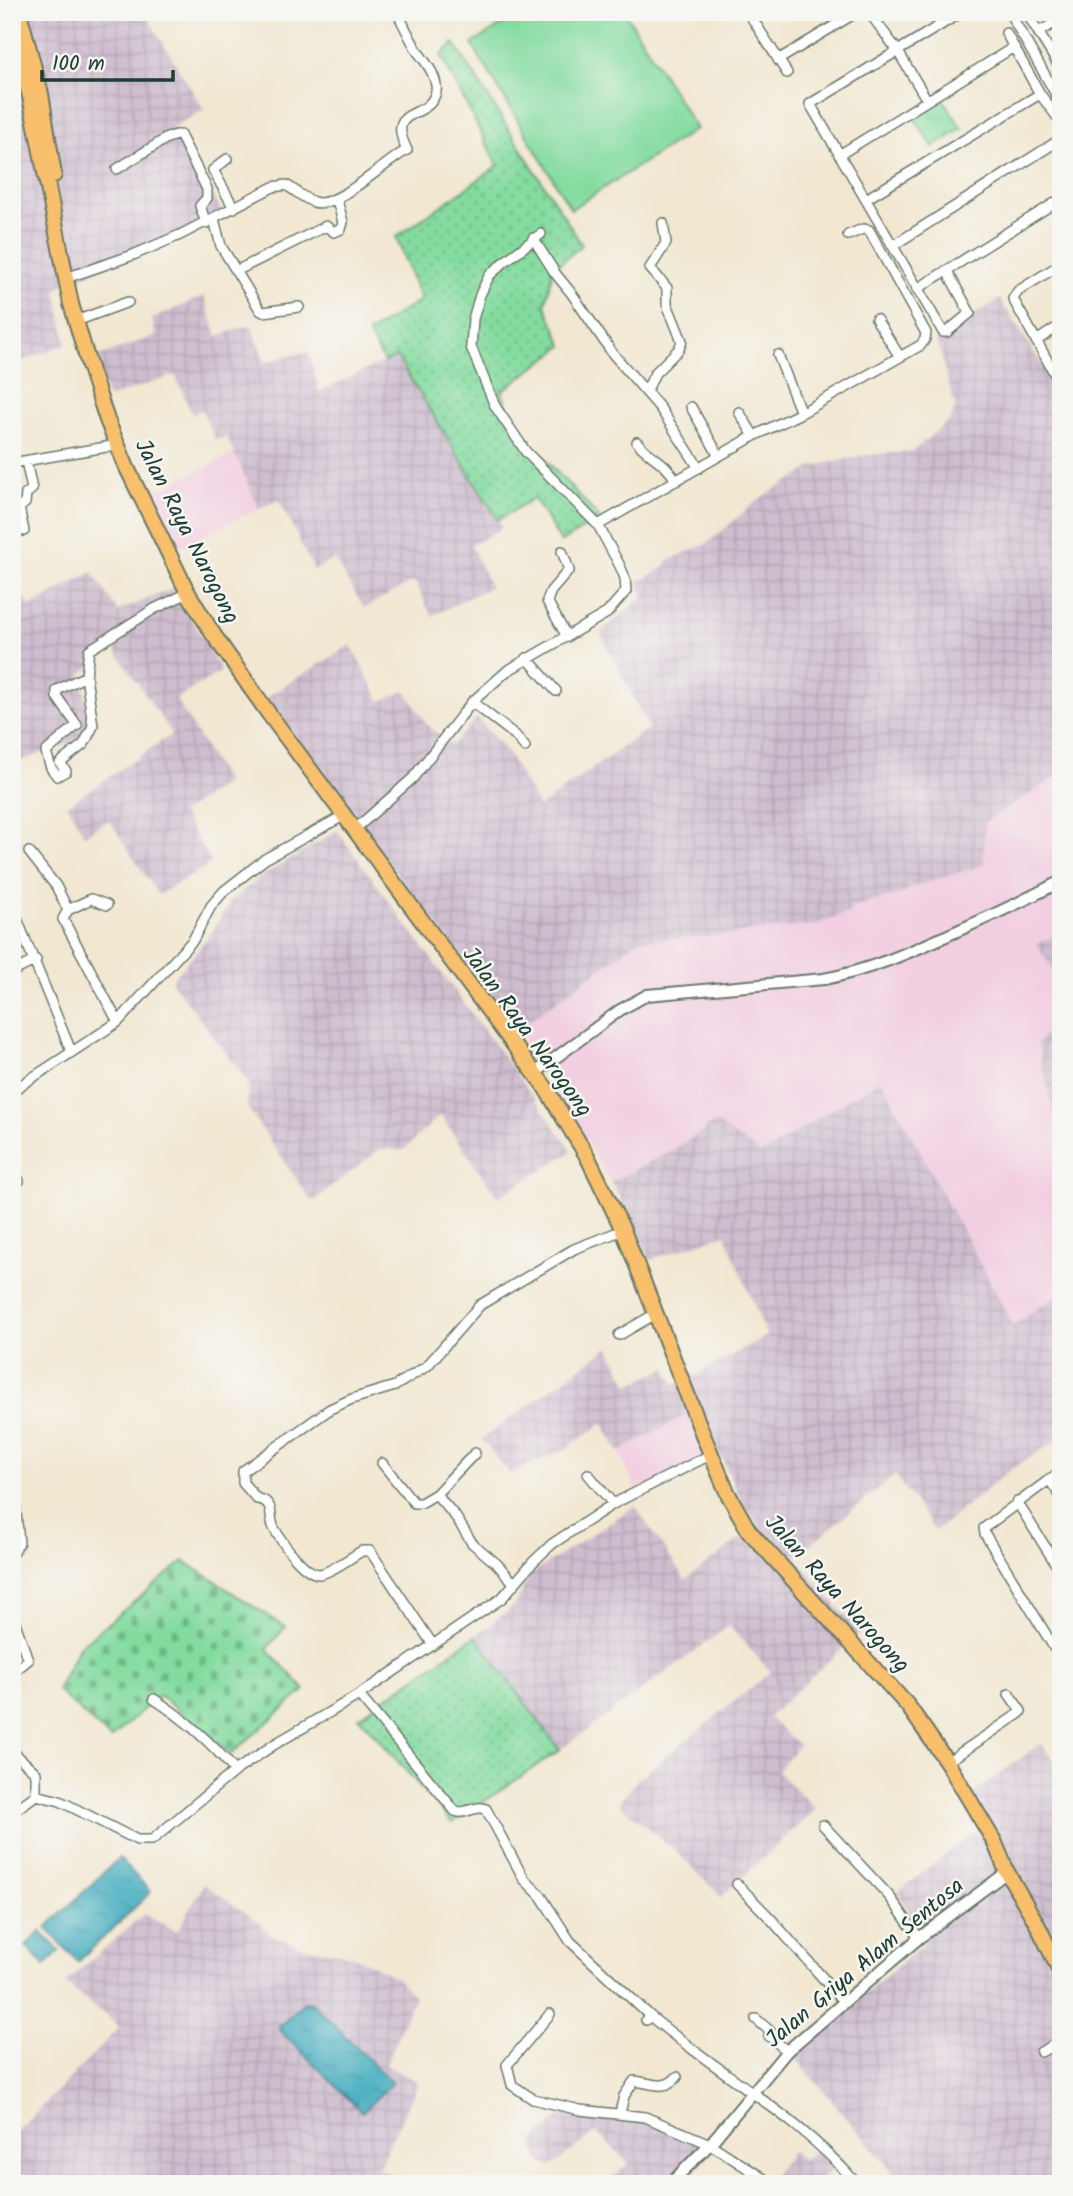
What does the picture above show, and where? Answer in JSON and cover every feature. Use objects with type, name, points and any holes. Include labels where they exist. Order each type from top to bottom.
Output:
[{"type":"main road","name":"Jalan Raya Narogong","points":[[19,12],[16,33],[76,321],[107,420],[188,593],[235,666],[353,831],[535,1073],[587,1156],[623,1230],[728,1494],[750,1531],[902,1698],[947,1762],[994,1841],[1007,1872],[1038,1924],[1061,1973]]},
{"type":"street","points":[[66,278],[133,255],[210,221],[273,187],[286,185],[315,203],[337,200],[407,150],[399,128],[402,122],[432,100],[436,89],[434,76],[397,12]]},
{"type":"street","points":[[778,60],[857,12]]},
{"type":"street","points":[[869,12],[897,50],[927,100]]},
{"type":"street","points":[[947,271],[970,313],[947,332],[940,329],[810,104],[962,12]]},
{"type":"street","points":[[1009,12],[1061,103]]},
{"type":"street","points":[[1026,12],[1061,69]]},
{"type":"street","points":[[752,13],[787,73]]},
{"type":"street","points":[[1039,33],[1061,19]]},
{"type":"street","points":[[1006,33],[1041,94],[1061,122]]},
{"type":"street","points":[[839,155],[1014,47]]},
{"type":"street","points":[[866,200],[1041,94]]},
{"type":"street","points":[[117,169],[167,138],[180,135],[207,189],[207,198],[200,205],[221,246],[263,313],[299,307]]},
{"type":"street","points":[[894,246],[1061,139]]},
{"type":"street","points":[[226,159],[213,170],[234,208]]},
{"type":"street","points":[[917,289],[1061,199]]},
{"type":"street","points":[[236,271],[326,226],[334,232],[341,229],[343,222],[337,200]]},
{"type":"street","points":[[647,390],[655,373],[679,349],[682,341],[667,304],[667,288],[650,268],[666,243],[663,223]]},
{"type":"street","points":[[598,525],[754,436],[917,349],[926,333],[869,230],[863,229],[848,235]]},
{"type":"street","points":[[353,831],[412,778],[472,702],[506,671],[607,612],[625,591],[625,578],[598,525],[526,452],[495,406],[471,347],[473,318],[489,276],[538,236],[555,273],[613,354],[647,390],[699,468]]},
{"type":"street","points":[[1061,264],[1018,291],[1013,299],[1061,379]]},
{"type":"street","points":[[76,321],[128,302]]},
{"type":"street","points":[[876,319],[900,357]]},
{"type":"street","points":[[1036,341],[1061,325]]},
{"type":"street","points":[[778,355],[801,413]]},
{"type":"street","points":[[691,407],[719,457]]},
{"type":"street","points":[[739,412],[754,436]]},
{"type":"street","points":[[637,442],[643,450],[663,461],[676,481]]},
{"type":"street","points":[[12,463],[118,445]]},
{"type":"street","points":[[24,531],[19,508],[26,502],[26,494],[32,490],[26,461]]},
{"type":"street","points":[[562,551],[569,570],[547,601],[567,637]]},
{"type":"street","points":[[86,676],[57,690],[57,697],[77,725],[46,752],[51,768],[57,776],[66,771],[60,763],[84,744],[93,726],[86,676],[89,650],[154,609],[188,593]]},
{"type":"street","points":[[527,658],[556,691]]},
{"type":"street","points":[[472,702],[515,735],[525,747]]},
{"type":"street","points":[[12,1091],[118,1022],[193,940],[211,906],[224,891],[264,859],[343,816]]},
{"type":"street","points":[[29,852],[57,886],[68,910]]},
{"type":"street","points":[[535,1073],[620,1010],[647,995],[824,979],[850,974],[918,949],[1010,909],[1061,881]]},
{"type":"street","points":[[107,905],[91,899],[68,910],[64,914],[64,922],[118,1022]]},
{"type":"street","points":[[12,907],[36,960],[71,1051]]},
{"type":"street","points":[[12,972],[36,960]]},
{"type":"street","points":[[12,1082],[26,1083]]},
{"type":"street","points":[[12,1168],[19,1181]]},
{"type":"street","points":[[433,1645],[370,1551],[362,1551],[323,1574],[310,1570],[295,1558],[272,1526],[269,1506],[262,1499],[257,1499],[243,1483],[243,1471],[330,1409],[395,1386],[427,1366],[481,1305],[574,1249],[623,1230]]},
{"type":"street","points":[[12,1238],[12,1248]]},
{"type":"street","points":[[619,1335],[657,1314]]},
{"type":"street","points":[[382,1463],[414,1503],[425,1502],[475,1453]]},
{"type":"street","points":[[12,1812],[36,1795],[60,1801],[137,1840],[152,1840],[235,1771],[316,1718],[359,1695],[502,1598],[552,1544],[613,1504],[712,1454]]},
{"type":"street","points":[[1060,1656],[985,1534],[984,1528],[1061,1471]]},
{"type":"street","points":[[12,1472],[19,1543],[12,1553]]},
{"type":"street","points":[[588,1474],[613,1504]]},
{"type":"street","points":[[1049,1479],[1061,1497]]},
{"type":"street","points":[[436,1494],[455,1516],[472,1543],[514,1583]]},
{"type":"street","points":[[1017,1502],[1061,1572]]},
{"type":"street","points":[[12,1614],[28,1660],[12,1673]]},
{"type":"street","points":[[947,1762],[1020,1713],[1009,1694]]},
{"type":"street","points":[[359,1695],[455,1811],[461,1813],[480,1807],[486,1810],[524,1879],[541,1896],[570,1941],[648,2017],[696,2054],[752,2091],[821,2146],[856,2184]]},
{"type":"street","points":[[154,1699],[173,1711],[208,1741],[235,1771]]},
{"type":"street","points":[[12,1751],[34,1769],[37,1776],[36,1795]]},
{"type":"street","points":[[822,1825],[890,1897],[919,1938]]},
{"type":"street","name":"Jalan Griya Alam Sentosa","points":[[670,2184],[710,2144],[787,2051],[919,1938],[1007,1872]]},
{"type":"street","points":[[737,1884],[772,1919],[844,2001]]},
{"type":"street","points":[[551,2014],[507,2065],[512,2085],[536,2100],[580,2110],[645,2117],[710,2144],[772,2184]]},
{"type":"street","points":[[756,2019],[770,2031],[769,2036],[787,2051]]},
{"type":"street","points":[[1041,2052],[1061,2040]]},
{"type":"street","points":[[621,2113],[624,2096],[634,2081],[668,2085],[677,2077]]},
{"type":"shaded area","points":[[25,12],[144,12],[204,110],[172,127],[221,210],[208,225],[62,285],[56,290],[66,344],[12,365],[12,18]]},
{"type":"shaded area","points":[[204,296],[217,336],[251,325],[265,362],[308,351],[319,392],[396,356],[502,528],[471,545],[490,587],[432,616],[414,581],[364,608],[334,559],[314,570],[279,500],[259,508],[227,437],[215,440],[202,410],[192,414],[175,375],[108,398],[95,357],[156,336],[152,319]]},
{"type":"shaded area","points":[[1000,299],[1061,395],[1061,774],[985,822],[983,865],[910,888],[904,893],[851,907],[850,912],[815,925],[732,935],[639,940],[518,1029],[356,821],[266,697],[351,645],[380,701],[406,691],[427,725],[452,745],[477,718],[508,754],[539,807],[649,728],[600,632],[644,596],[638,582],[666,566],[667,561],[708,543],[759,499],[814,466],[860,456],[913,451],[951,419],[955,407],[936,338]]},
{"type":"shaded area","points":[[234,453],[259,508],[177,549],[149,495]]},
{"type":"shaded area","points":[[92,572],[118,611],[174,588],[221,671],[176,699],[226,783],[181,813],[212,863],[158,895],[109,820],[84,835],[68,805],[172,734],[114,648],[81,674],[93,734],[12,764],[12,583],[31,606]]},
{"type":"shaded area","points":[[1061,774],[1061,931],[1037,946],[1061,983],[1061,1012],[1037,1045],[1061,1140],[1061,1293],[1013,1326],[881,1079],[858,1099],[817,1118],[761,1154],[715,1122],[678,1147],[611,1182],[518,1029],[639,940],[732,935],[904,893],[985,822]]},
{"type":"shaded area","points":[[337,831],[573,1151],[498,1197],[440,1115],[404,1150],[380,1149],[312,1202],[247,1107],[249,1083],[171,981],[210,935],[232,899],[262,876]]},
{"type":"shaded area","points":[[1061,931],[1061,983],[1037,945]]},
{"type":"shaded area","points":[[1061,1012],[1061,1140],[1037,1045]]},
{"type":"shaded area","points":[[881,1079],[1013,1325],[1061,1293],[1061,1438],[1013,1468],[935,1531],[895,1475],[795,1557],[859,1633],[768,1717],[799,1745],[777,1771],[816,1809],[721,1897],[677,1852],[618,1803],[638,1779],[771,1672],[729,1626],[560,1750],[475,1636],[514,1606],[530,1575],[635,1506],[685,1580],[759,1525],[742,1503],[721,1455],[705,1459],[688,1414],[619,1452],[603,1423],[565,1449],[510,1474],[482,1439],[609,1347],[629,1385],[667,1368],[674,1384],[691,1378],[767,1336],[725,1234],[650,1260],[633,1220],[611,1182],[678,1147],[715,1122],[761,1154]]},
{"type":"shaded area","points":[[689,1414],[705,1459],[636,1490],[619,1452]]},
{"type":"shaded area","points":[[1041,1743],[1061,1770],[1061,1932],[1056,1935],[1061,1943],[1061,2184],[903,2184],[793,2055],[926,1942],[898,1892],[980,1828],[964,1800]]},
{"type":"shaded area","points":[[204,1884],[260,1923],[271,1935],[303,1947],[354,1956],[397,1978],[414,1997],[386,2065],[419,2082],[378,2168],[409,2184],[12,2184],[12,2137],[120,2027],[65,1983],[144,1914],[177,1932]]},
{"type":"shaded area","points":[[566,2111],[641,2113],[718,2144],[695,2170],[707,2184],[606,2184],[629,2163],[596,2132],[550,2168],[539,2160],[532,2142]]},
{"type":"shaded area","points":[[824,2143],[844,2160],[816,2184],[775,2184],[770,2179],[792,2151],[803,2161]]},
{"type":"green space","points":[[522,12],[625,12],[696,129],[571,209],[472,44]]},
{"type":"green space","points":[[454,43],[582,245],[553,269],[545,305],[563,346],[502,391],[513,425],[600,518],[561,542],[534,498],[498,520],[397,357],[384,362],[368,333],[421,300],[396,237],[498,166],[441,55]]},
{"type":"green space","points":[[941,95],[962,129],[933,147],[912,114]]},
{"type":"green space","points":[[184,1561],[285,1627],[267,1649],[305,1690],[231,1754],[159,1695],[111,1739],[57,1690],[79,1647]]},
{"type":"green space","points":[[475,1636],[560,1750],[452,1823],[359,1717]]},
{"type":"water","points":[[119,1858],[151,1892],[78,1962],[46,1928]]},
{"type":"water","points":[[40,1931],[60,1951],[45,1966],[26,1946]]},
{"type":"water","points":[[305,2001],[310,2001],[392,2083],[362,2112],[278,2028]]}]
